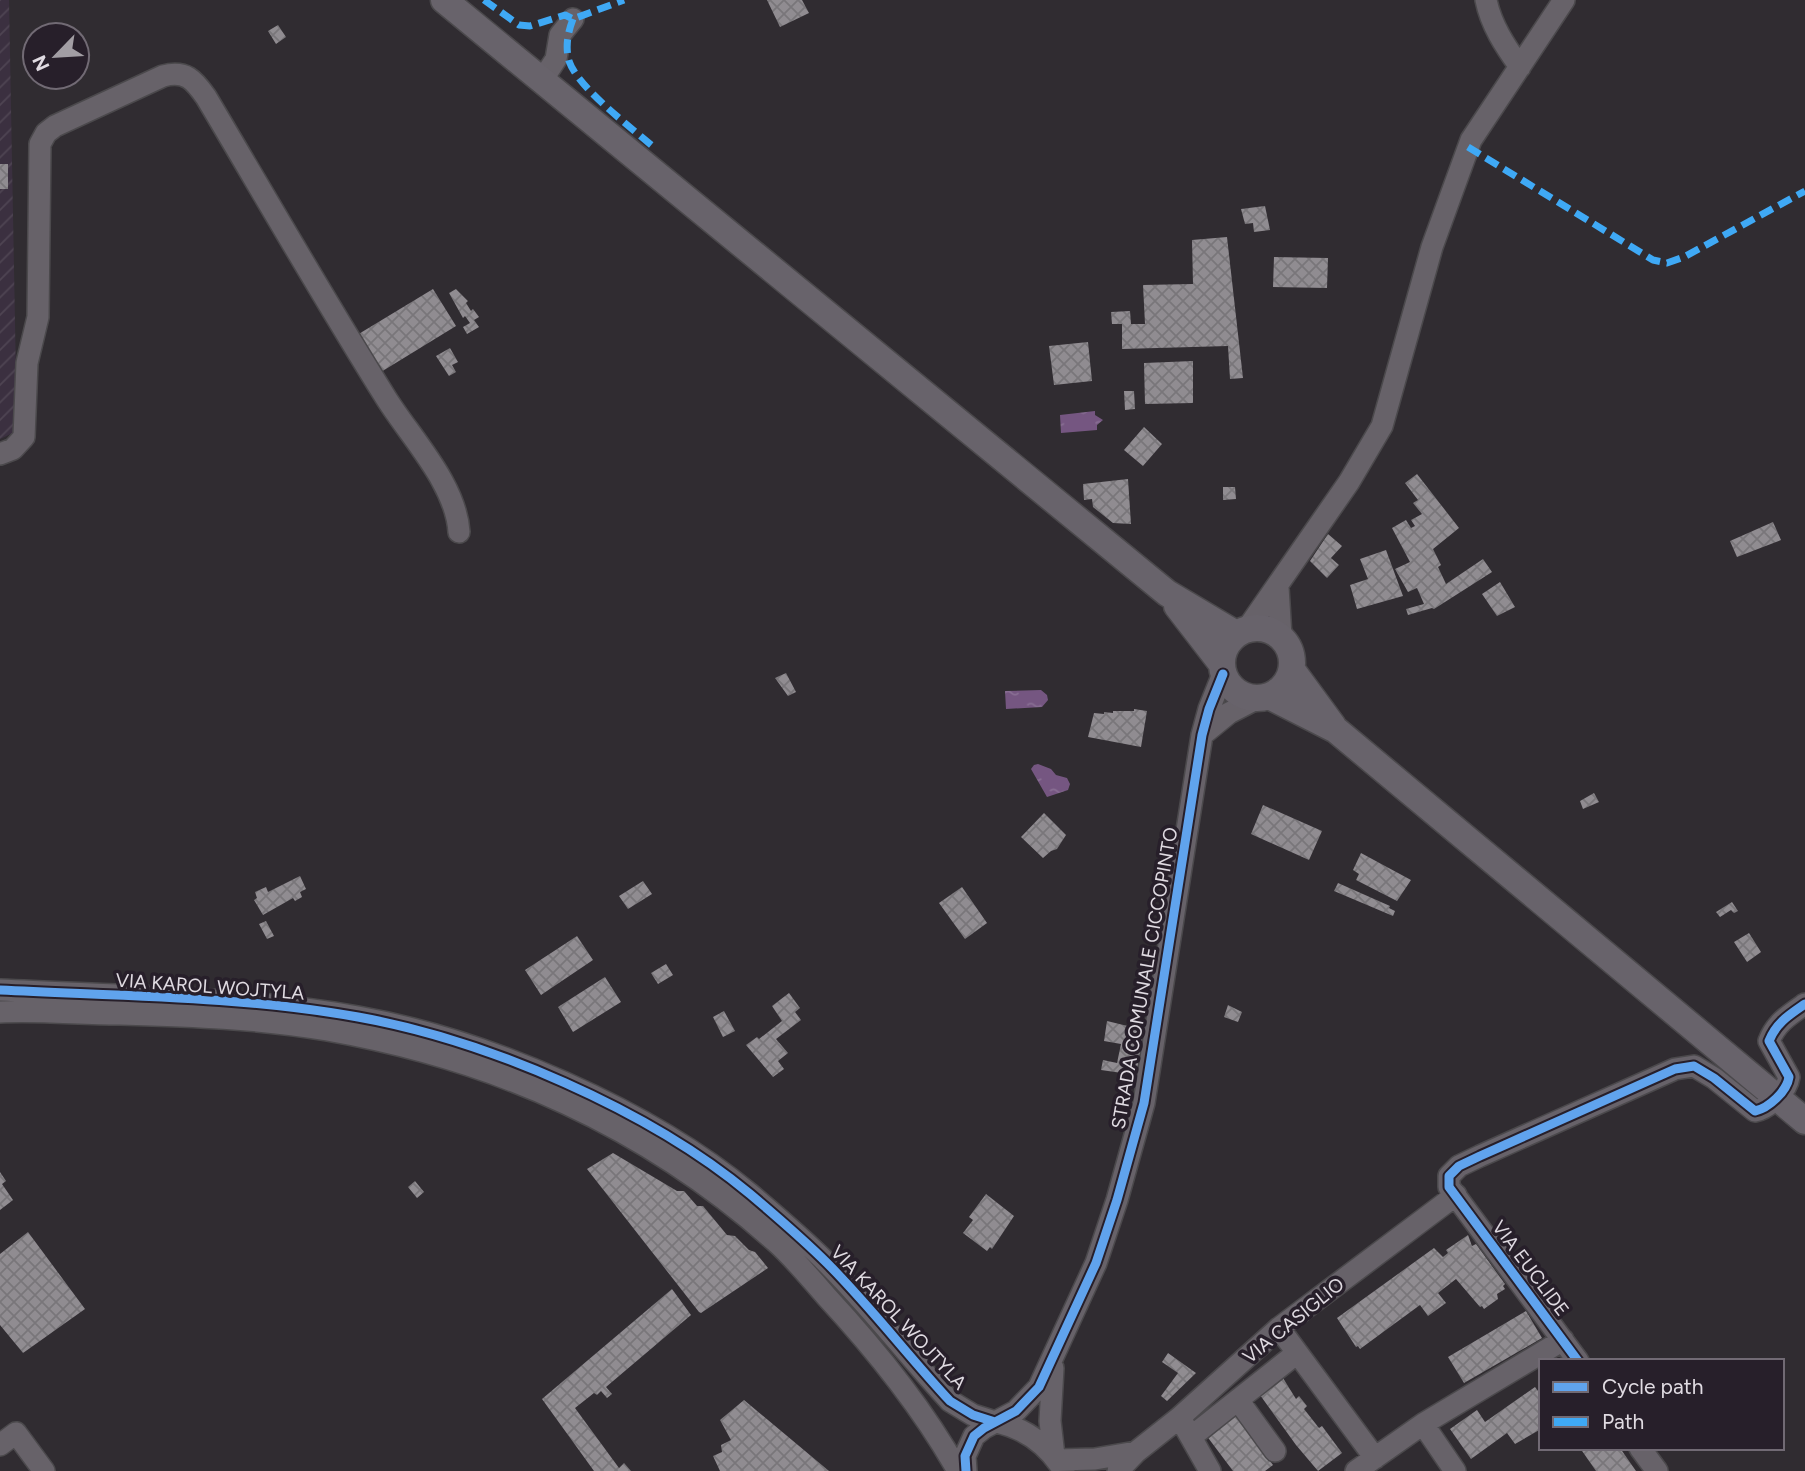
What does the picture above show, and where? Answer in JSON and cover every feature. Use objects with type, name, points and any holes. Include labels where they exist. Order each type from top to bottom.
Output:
[{"type":"main road","points":[[444,0],[1167,593],[1242,631]]},
{"type":"main road","points":[[1167,593],[1237,692],[1247,697],[1264,697],[1280,690],[1292,670],[1292,658],[1281,637],[1271,630],[1259,627],[1242,631],[1228,642],[1222,669]]},
{"type":"main road","points":[[1292,670],[1336,730],[1805,1121]]},
{"type":"main road","points":[[1264,697],[1336,730]]},
{"type":"street","points":[[1486,0],[1489,15],[1504,45],[1520,67]]},
{"type":"street","points":[[1242,631],[1278,587],[1349,482],[1382,426],[1432,247],[1449,205],[1461,163],[1471,140],[1564,0]]},
{"type":"street","points":[[541,82],[556,59],[560,35],[573,19]]},
{"type":"street","points":[[0,454],[13,449],[24,437],[27,363],[38,317],[40,144],[55,126],[174,73],[194,79],[206,97],[387,400],[447,490],[458,514],[459,531]]},
{"type":"street","points":[[1278,587],[1281,637]]},
{"type":"street","name":"STRADA COMUNALE CICCOPINTO","points":[[966,1471],[965,1456],[968,1446],[984,1427],[1016,1411],[1039,1387],[1096,1263],[1144,1103],[1202,735],[1222,669]]},
{"type":"street","points":[[1202,735],[1229,713],[1264,697]]},
{"type":"street","name":"VIA KAROL WOJTYLA","points":[[0,990],[247,1003],[357,1017],[463,1044],[542,1074],[684,1145],[749,1194],[827,1263],[950,1401],[973,1415],[1029,1433],[1059,1462]]},
{"type":"street","points":[[1456,1195],[1449,1187],[1448,1176],[1459,1166],[1675,1069],[1694,1066],[1714,1078],[1755,1111],[1766,1109],[1788,1083],[1789,1077],[1769,1041],[1773,1029],[1805,1004]]},
{"type":"street","name":"VIA KAROL WOJTYLA","points":[[0,1012],[190,1016],[325,1029],[449,1059],[510,1079],[569,1103],[674,1162],[778,1243],[858,1330],[923,1412],[958,1471]]},
{"type":"street","name":"VIA CASIGLIO","points":[[1118,1471],[1136,1452],[1180,1418],[1279,1328],[1456,1195]]},
{"type":"street","name":"VIA EUCLIDE","points":[[1456,1195],[1577,1359]]},
{"type":"street","points":[[1279,1328],[1375,1458]]},
{"type":"street","points":[[1356,1471],[1423,1424],[1563,1340]]},
{"type":"street","points":[[1191,1437],[1297,1353]]},
{"type":"street","name":"STRADA COMUNALE CICCOPINTO","points":[[1054,1355],[1050,1398],[1059,1462]]},
{"type":"street","points":[[1238,1399],[1275,1451]]},
{"type":"street","points":[[1180,1418],[1210,1471]]},
{"type":"street","points":[[1423,1424],[1455,1471]]},
{"type":"street","points":[[0,1445],[16,1433],[44,1471]]},
{"type":"street","points":[[1641,1450],[1657,1471]]},
{"type":"street","name":"VIA CASIGLIO","points":[[1059,1462],[1136,1452]]},
{"type":"shaded area","points":[[0,0],[9,0],[17,431],[0,439]]},
{"type":"water","points":[[1095,411],[1095,415],[1103,420],[1097,425],[1097,430],[1061,433],[1060,415]]},
{"type":"water","points":[[1041,690],[1048,700],[1042,707],[1006,709],[1005,691]]},
{"type":"water","points":[[1038,764],[1067,778],[1070,784],[1068,790],[1047,797],[1031,769]]},
{"type":"building","points":[[767,0],[802,0],[809,13],[780,27]]},
{"type":"building","points":[[278,25],[286,37],[276,44],[268,31]]},
{"type":"building","points":[[0,164],[8,164],[8,189],[0,189]]},
{"type":"building","points":[[1265,206],[1270,230],[1254,232],[1253,223],[1245,224],[1241,209]]},
{"type":"building","points":[[1227,237],[1243,378],[1230,379],[1228,346],[1122,349],[1122,324],[1112,324],[1111,312],[1130,311],[1131,324],[1145,324],[1143,285],[1193,284],[1192,240]]},
{"type":"building","points":[[1274,257],[1328,258],[1327,288],[1273,287]]},
{"type":"building","points":[[433,289],[456,326],[381,372],[357,335]]},
{"type":"building","points":[[456,289],[468,301],[466,303],[471,311],[473,309],[479,317],[474,320],[479,327],[467,334],[463,327],[470,323],[465,316],[463,318],[449,293]]},
{"type":"building","points":[[1088,342],[1092,381],[1054,385],[1049,346]]},
{"type":"building","points":[[450,348],[458,362],[452,365],[456,372],[449,376],[436,356]]},
{"type":"building","points":[[1193,361],[1193,403],[1145,404],[1144,363]]},
{"type":"building","points":[[1124,391],[1134,391],[1135,409],[1125,410]]},
{"type":"building","points":[[1144,427],[1162,444],[1143,466],[1124,450]]},
{"type":"building","points":[[1417,474],[1459,528],[1433,549],[1446,584],[1483,559],[1492,572],[1434,609],[1408,615],[1406,609],[1424,604],[1417,588],[1408,592],[1395,569],[1410,562],[1392,528],[1406,520],[1411,528],[1415,526],[1411,520],[1422,514],[1413,503],[1418,500],[1405,483]]},
{"type":"building","points":[[1128,479],[1131,524],[1113,523],[1093,507],[1092,499],[1084,500],[1083,484]]},
{"type":"building","points":[[1223,487],[1235,487],[1236,499],[1223,500]]},
{"type":"building","points":[[1773,522],[1781,540],[1737,557],[1730,541]]},
{"type":"building","points":[[1328,534],[1342,546],[1331,558],[1339,565],[1327,578],[1310,561]]},
{"type":"building","points":[[1386,550],[1403,596],[1357,609],[1350,585],[1368,579],[1360,559]]},
{"type":"building","points":[[1500,582],[1515,607],[1497,616],[1482,594]]},
{"type":"building","points":[[786,673],[796,692],[788,696],[775,678]]},
{"type":"building","points":[[1134,709],[1147,711],[1141,747],[1088,737],[1094,713]]},
{"type":"building","points":[[1594,793],[1599,802],[1583,809],[1580,801]]},
{"type":"building","points":[[1263,805],[1322,831],[1309,860],[1251,834]]},
{"type":"building","points":[[1044,813],[1066,835],[1057,849],[1043,858],[1021,837]]},
{"type":"building","points":[[1361,853],[1411,880],[1397,901],[1356,880],[1359,874],[1353,870]]},
{"type":"building","points":[[300,876],[306,889],[300,892],[302,897],[295,901],[293,898],[263,915],[254,900],[257,898],[255,892],[266,887],[268,892]]},
{"type":"building","points":[[643,881],[652,894],[628,909],[619,896]]},
{"type":"building","points":[[1338,883],[1390,906],[1389,908],[1395,911],[1393,916],[1334,891]]},
{"type":"building","points":[[962,887],[987,923],[965,939],[939,903]]},
{"type":"building","points":[[1732,902],[1738,911],[1734,913],[1731,910],[1720,917],[1716,912]]},
{"type":"building","points":[[266,921],[274,936],[267,939],[259,924]]},
{"type":"building","points":[[1749,933],[1761,952],[1747,962],[1734,942]]},
{"type":"building","points":[[577,936],[593,960],[541,995],[525,970]]},
{"type":"building","points":[[666,964],[673,975],[658,984],[651,973]]},
{"type":"building","points":[[605,977],[621,1002],[573,1032],[558,1007]]},
{"type":"building","points":[[789,993],[800,1008],[795,1012],[801,1020],[776,1039],[788,1053],[778,1061],[784,1069],[773,1077],[746,1045],[757,1037],[759,1039],[782,1021],[772,1006]]},
{"type":"building","points":[[1228,1005],[1242,1012],[1238,1022],[1224,1017]]},
{"type":"building","points":[[724,1011],[735,1031],[723,1037],[713,1017]]},
{"type":"building","points":[[1107,1021],[1140,1029],[1138,1038],[1143,1038],[1136,1075],[1101,1070],[1103,1060],[1117,1063],[1121,1044],[1104,1041]]},
{"type":"building","points":[[613,1153],[677,1191],[684,1191],[697,1206],[703,1206],[727,1235],[735,1236],[749,1250],[755,1252],[768,1268],[699,1312],[587,1169]]},
{"type":"building","points":[[0,1172],[6,1181],[2,1184],[13,1200],[0,1210]]},
{"type":"building","points":[[415,1181],[424,1192],[417,1198],[408,1187]]},
{"type":"building","points":[[986,1194],[1014,1216],[992,1249],[990,1247],[987,1251],[963,1233],[973,1220],[969,1217]]},
{"type":"building","points":[[28,1232],[85,1309],[23,1353],[0,1325],[0,1254]]},
{"type":"building","points":[[1468,1235],[1472,1246],[1476,1244],[1505,1284],[1505,1289],[1497,1294],[1498,1299],[1484,1309],[1456,1279],[1438,1293],[1446,1303],[1428,1316],[1420,1305],[1360,1349],[1356,1347],[1337,1318],[1434,1248],[1443,1257],[1448,1253],[1446,1250]]},
{"type":"building","points":[[672,1289],[691,1315],[606,1387],[612,1394],[607,1398],[601,1391],[597,1395],[594,1393],[575,1408],[619,1468],[624,1463],[631,1471],[594,1471],[542,1399]]},
{"type":"building","points":[[1526,1311],[1542,1338],[1464,1383],[1448,1357]]},
{"type":"building","points":[[1168,1353],[1196,1373],[1167,1401],[1161,1396],[1178,1373],[1162,1362]]},
{"type":"building","points":[[1283,1378],[1296,1399],[1299,1396],[1307,1406],[1304,1409],[1319,1428],[1322,1426],[1342,1453],[1318,1471],[1260,1395]]},
{"type":"building","points":[[1535,1387],[1539,1392],[1539,1430],[1515,1444],[1507,1433],[1471,1459],[1450,1429],[1477,1410],[1485,1422]]},
{"type":"building","points":[[744,1400],[829,1471],[720,1471],[713,1456],[722,1452],[721,1445],[731,1440],[720,1420]]},
{"type":"building","points":[[1234,1414],[1273,1465],[1265,1471],[1233,1471],[1206,1435]]},
{"type":"building","points":[[1581,1450],[1621,1450],[1636,1471],[1596,1471]]},
{"type":"marked path","points":[[484,0],[519,25],[530,26],[565,15],[573,19],[624,0]]},
{"type":"marked path","points":[[573,19],[567,50],[574,72],[607,108],[656,149]]},
{"type":"marked path","points":[[1468,147],[1653,260],[1667,263],[1684,257],[1805,191]]},
{"type":"cycle path","points":[[966,1471],[965,1456],[974,1436],[1016,1411],[1039,1387],[1096,1263],[1117,1200],[1144,1103],[1202,735],[1223,674]]},
{"type":"cycle path","points":[[0,990],[224,1001],[358,1017],[459,1043],[564,1083],[616,1107],[664,1134],[750,1194],[843,1280],[950,1401],[973,1415],[995,1422]]},
{"type":"cycle path","points":[[1577,1359],[1449,1187],[1449,1176],[1459,1166],[1480,1156],[1675,1069],[1694,1066],[1714,1078],[1755,1111],[1760,1109],[1781,1093],[1789,1077],[1769,1041],[1779,1024],[1805,1004]]}]
